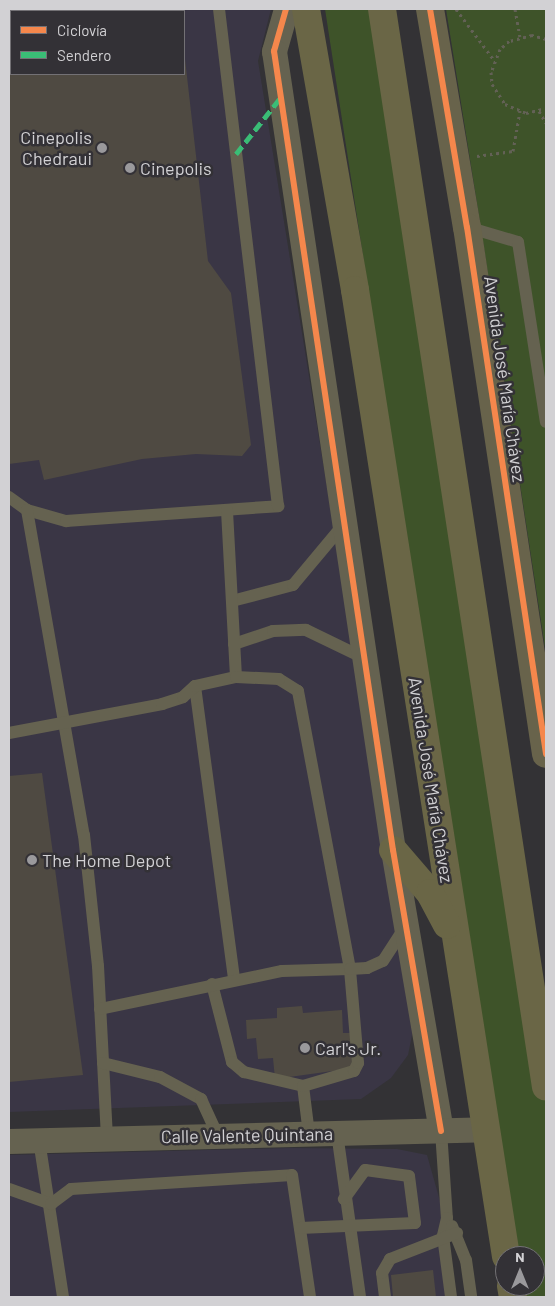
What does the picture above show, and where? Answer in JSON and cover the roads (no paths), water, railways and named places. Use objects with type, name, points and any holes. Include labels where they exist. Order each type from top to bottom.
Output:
[{"type":"main road","name":"Avenida José María Chávez","points":[[306,9],[355,290],[504,1246]]},
{"type":"main road","points":[[382,9],[546,1087]]},
{"type":"main road","points":[[393,850],[430,893],[458,952]]},
{"type":"street","points":[[286,9],[274,51],[393,850],[441,1131]]},
{"type":"street","name":"Avenida José María Chávez","points":[[430,9],[468,226],[546,754]]},
{"type":"street","name":"Calle Valente Quintana","points":[[9,1141],[486,1129]]},
{"type":"lane","points":[[9,497],[27,510],[66,521],[278,506],[219,9]]},
{"type":"lane","points":[[468,226],[518,242],[546,422]]},
{"type":"lane","points":[[27,510],[84,835],[100,1010],[107,1139]]},
{"type":"lane","points":[[227,510],[236,677]]},
{"type":"lane","points":[[232,601],[293,585],[344,524]]},
{"type":"lane","points":[[234,644],[273,631],[306,630],[364,658]]},
{"type":"lane","points":[[9,733],[162,704],[183,697],[195,686],[236,677],[279,680],[298,691],[350,969],[358,1063],[354,1071],[303,1086],[244,1072],[232,1062],[212,984]]},
{"type":"lane","points":[[195,686],[234,980]]},
{"type":"lane","points":[[100,1010],[212,984],[282,971],[367,968],[383,961],[406,926]]},
{"type":"lane","points":[[103,1063],[160,1077],[201,1099],[218,1136]]},
{"type":"lane","points":[[303,1086],[309,1134]]},
{"type":"lane","points":[[441,1131],[446,1218],[443,1236],[451,1297]]},
{"type":"lane","points":[[336,1133],[344,1200],[360,1297]]},
{"type":"lane","points":[[39,1140],[51,1204],[63,1297]]},
{"type":"lane","points":[[300,1228],[415,1223],[409,1176],[365,1170],[344,1200]]},
{"type":"lane","points":[[51,1204],[71,1190],[292,1175],[310,1297]]},
{"type":"lane","points":[[9,1189],[51,1204]]},
{"type":"lane","points":[[446,1218],[457,1233],[466,1260],[471,1297]]},
{"type":"lane","points":[[385,1297],[382,1273],[390,1258],[443,1236],[457,1233]]},
{"type":"place","name":"Cinepolis Chedraui","points":[[102,148]]},
{"type":"place","name":"Cinepolis","points":[[130,168]]},
{"type":"place","name":"The Home Depot","points":[[32,860]]},
{"type":"place","name":"Carl's Jr.","points":[[305,1048]]}]
